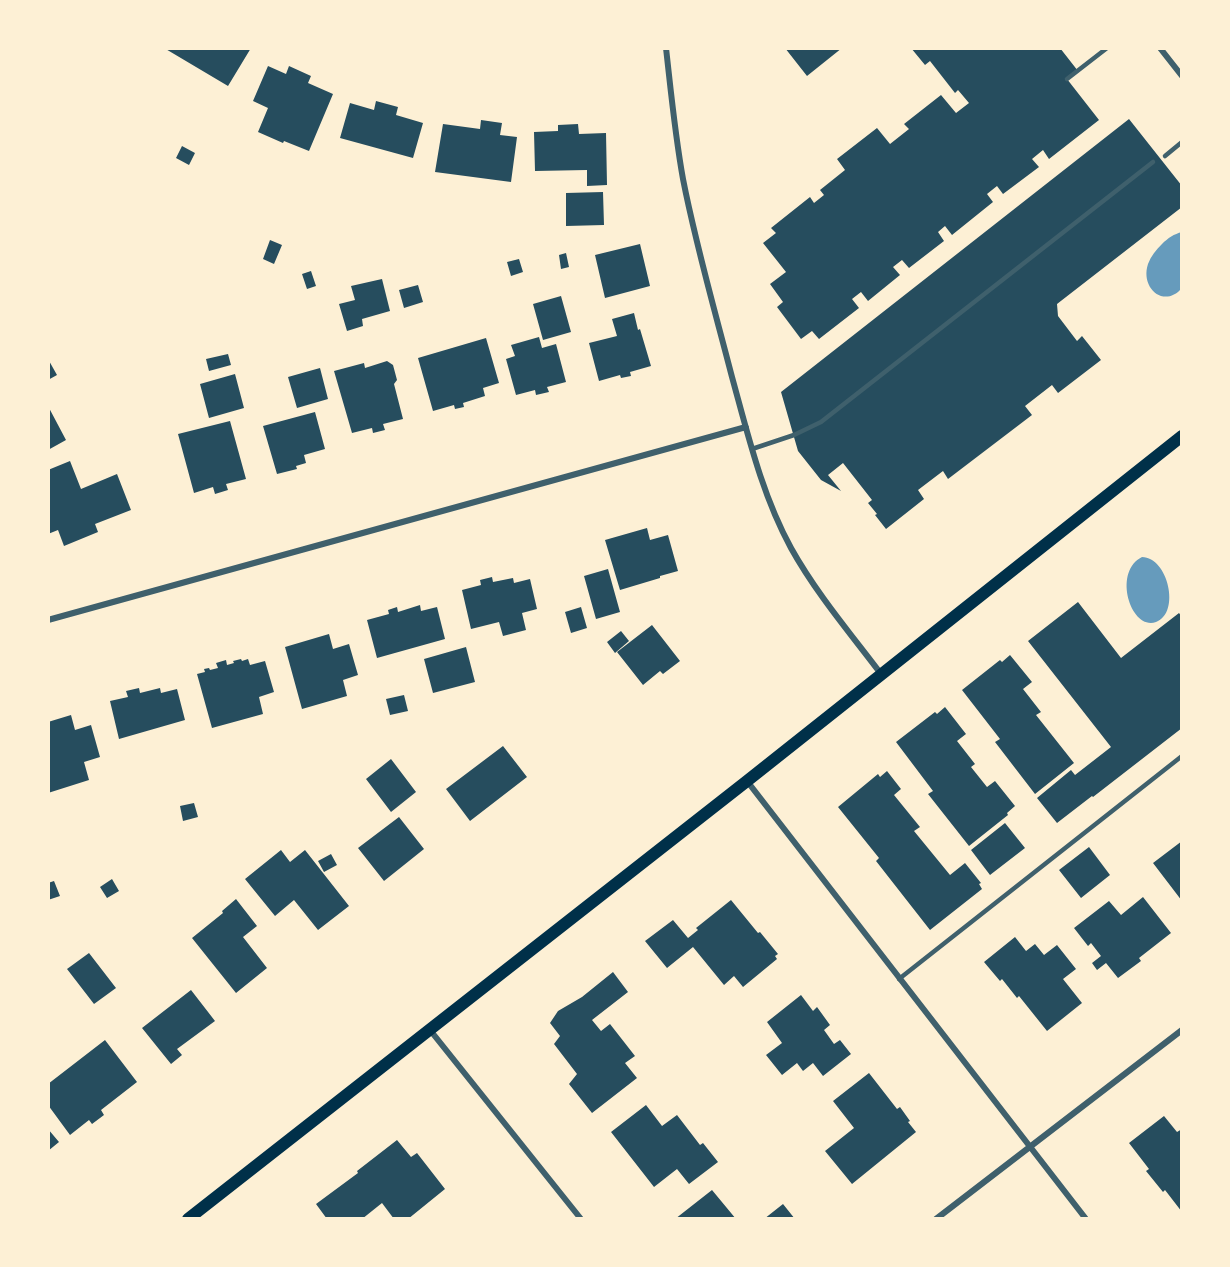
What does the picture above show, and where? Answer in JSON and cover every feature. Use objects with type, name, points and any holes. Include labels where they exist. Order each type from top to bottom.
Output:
[{"type":"main road","points":[[188,1219],[747,781],[1182,436]]},
{"type":"street","points":[[666,48],[677,136],[692,223],[752,449],[767,495],[791,549],[826,602],[882,674]]},
{"type":"street","points":[[1160,48],[1182,76]]},
{"type":"street","points":[[48,620],[746,427]]},
{"type":"street","points":[[747,781],[1086,1219]]},
{"type":"street","points":[[430,1030],[581,1219]]},
{"type":"street","points":[[936,1219],[1182,1030]]},
{"type":"lane","points":[[1067,79],[1107,48]]},
{"type":"lane","points":[[1165,156],[1182,142]]},
{"type":"lane","points":[[752,449],[794,435],[827,418],[1153,162]]},
{"type":"lane","points":[[899,979],[1182,756]]},
{"type":"water","points":[[1182,232],[1182,288],[1175,294],[1161,296],[1150,288],[1147,281],[1148,264],[1164,242]]},
{"type":"water","points":[[1142,557],[1151,559],[1159,566],[1168,586],[1168,608],[1164,617],[1156,622],[1147,622],[1139,618],[1128,599],[1128,575],[1133,564]]},
{"type":"building","points":[[164,48],[251,48],[228,86]]},
{"type":"building","points":[[785,48],[842,48],[807,76]]},
{"type":"building","points":[[911,48],[1060,48],[1078,71],[1067,79],[1099,120],[1049,159],[1043,150],[1032,159],[1039,167],[1003,194],[997,186],[987,194],[993,202],[952,235],[945,226],[938,232],[944,241],[909,268],[902,260],[893,267],[900,275],[868,301],[861,292],[852,299],[859,308],[819,339],[812,331],[801,339],[777,307],[783,302],[770,284],[786,272],[763,243],[776,233],[771,228],[810,197],[814,203],[824,195],[820,190],[845,170],[837,159],[877,128],[890,144],[909,129],[904,124],[941,95],[956,113],[969,103],[958,90],[955,93],[930,61],[925,65]]},
{"type":"building","points":[[268,66],[286,74],[289,66],[311,76],[308,83],[333,94],[309,151],[258,132],[268,108],[253,101]]},
{"type":"building","points":[[376,101],[398,107],[396,115],[423,123],[413,158],[340,138],[350,103],[374,110]]},
{"type":"building","points":[[1129,119],[1182,186],[1182,207],[1057,304],[1058,316],[1077,341],[1082,336],[1101,360],[1058,393],[1052,385],[1025,406],[1032,415],[948,479],[943,471],[918,490],[924,499],[886,529],[868,503],[872,500],[843,463],[828,475],[841,491],[821,480],[798,451],[781,392]]},
{"type":"building","points":[[481,120],[502,123],[500,135],[517,137],[511,182],[435,172],[443,124],[480,129]]},
{"type":"building","points":[[578,124],[579,134],[606,133],[607,185],[587,186],[587,170],[535,171],[534,132],[558,131],[558,125]]},
{"type":"building","points":[[182,146],[195,153],[189,165],[176,158]]},
{"type":"building","points":[[603,192],[604,225],[566,226],[566,193]]},
{"type":"building","points":[[270,240],[282,245],[274,264],[263,259]]},
{"type":"building","points":[[640,244],[650,286],[605,298],[595,255]]},
{"type":"building","points":[[566,253],[569,267],[561,269],[559,255]]},
{"type":"building","points":[[519,259],[523,272],[511,276],[507,262]]},
{"type":"building","points":[[311,271],[316,286],[307,289],[302,274]]},
{"type":"building","points":[[382,279],[390,311],[362,319],[363,326],[347,331],[339,304],[355,300],[351,286]]},
{"type":"building","points":[[418,285],[423,302],[404,308],[399,290]]},
{"type":"building","points":[[561,296],[571,332],[543,340],[533,304]]},
{"type":"building","points":[[634,313],[651,366],[630,372],[631,376],[621,378],[620,375],[599,381],[589,343],[617,336],[612,319]]},
{"type":"building","points":[[539,337],[542,348],[556,344],[566,382],[547,387],[549,392],[536,395],[535,390],[516,395],[506,359],[515,356],[511,345]]},
{"type":"building","points":[[486,338],[499,383],[483,388],[485,396],[463,403],[464,407],[455,409],[454,405],[433,411],[418,358]]},
{"type":"building","points":[[228,354],[231,365],[209,371],[206,359]]},
{"type":"building","points":[[48,359],[57,375],[48,380]]},
{"type":"building","points":[[387,361],[393,365],[397,380],[394,384],[403,419],[383,424],[385,430],[373,433],[372,428],[352,433],[334,371],[364,363],[365,368]]},
{"type":"building","points":[[320,368],[328,399],[297,408],[288,377]]},
{"type":"building","points":[[235,374],[244,408],[209,418],[200,384]]},
{"type":"building","points":[[48,406],[66,440],[48,450]]},
{"type":"building","points":[[315,412],[325,449],[304,455],[306,463],[296,466],[297,469],[277,474],[263,426]]},
{"type":"building","points":[[230,421],[246,479],[226,484],[228,490],[215,494],[213,487],[194,493],[178,434]]},
{"type":"building","points":[[70,461],[81,489],[117,474],[131,510],[95,524],[98,532],[64,546],[58,530],[48,534],[48,511],[50,510],[48,470]]},
{"type":"building","points":[[647,528],[650,540],[668,535],[678,571],[620,590],[605,540]]},
{"type":"building","points":[[608,569],[620,612],[596,619],[584,576]]},
{"type":"building","points":[[492,577],[493,582],[513,578],[514,583],[530,579],[537,609],[522,613],[526,630],[503,636],[499,622],[471,629],[462,590],[481,585],[480,580]]},
{"type":"building","points":[[1078,602],[1121,658],[1179,613],[1182,617],[1182,728],[1057,823],[1037,798],[1071,770],[1075,775],[1111,747],[1028,641]]},
{"type":"building","points":[[420,605],[421,611],[437,607],[445,639],[377,658],[367,620],[389,614],[388,610],[397,607],[398,612]]},
{"type":"building","points":[[581,607],[587,628],[571,633],[565,612]]},
{"type":"building","points":[[652,625],[680,661],[663,674],[660,671],[643,685],[617,652]]},
{"type":"building","points":[[621,631],[629,641],[615,653],[607,642]]},
{"type":"building","points":[[329,634],[333,649],[349,644],[358,675],[343,680],[347,696],[302,709],[285,647]]},
{"type":"building","points":[[466,647],[475,682],[433,693],[424,659]]},
{"type":"building","points":[[1010,655],[1032,682],[1023,689],[1041,712],[1036,715],[1074,763],[1035,794],[995,742],[1000,739],[962,690],[1000,660],[1002,662]]},
{"type":"building","points":[[241,659],[242,661],[248,659],[250,665],[265,661],[274,692],[259,697],[263,714],[212,728],[197,674],[205,672],[204,669],[218,668],[216,663],[226,660],[227,665]]},
{"type":"building","points":[[139,688],[140,693],[160,688],[161,693],[177,689],[185,720],[119,739],[110,701],[128,697],[126,691]]},
{"type":"building","points":[[404,695],[408,711],[390,715],[386,699]]},
{"type":"building","points":[[945,707],[966,734],[957,741],[975,764],[971,767],[987,787],[995,781],[1015,806],[1007,813],[1008,815],[969,846],[928,794],[933,791],[896,742]]},
{"type":"building","points":[[71,715],[75,730],[91,725],[100,757],[84,762],[89,780],[48,793],[48,722]]},
{"type":"building","points":[[503,746],[527,777],[470,821],[446,789]]},
{"type":"building","points":[[391,759],[416,792],[391,812],[366,779]]},
{"type":"building","points":[[887,771],[901,789],[894,795],[920,827],[914,831],[950,875],[965,863],[981,883],[979,884],[982,889],[930,930],[876,861],[879,858],[838,807],[878,774],[880,777]]},
{"type":"building","points":[[194,803],[198,817],[183,821],[180,806]]},
{"type":"building","points":[[399,817],[424,849],[384,881],[358,848]]},
{"type":"building","points":[[1005,823],[1025,848],[990,875],[971,850]]},
{"type":"building","points":[[1182,841],[1182,901],[1153,863]]},
{"type":"building","points":[[1089,847],[1110,875],[1081,898],[1059,870]]},
{"type":"building","points":[[281,850],[290,862],[305,850],[349,906],[318,930],[294,900],[275,916],[245,879]]},
{"type":"building","points":[[331,854],[337,865],[324,872],[318,861]]},
{"type":"building","points":[[112,879],[119,891],[107,898],[100,887]]},
{"type":"building","points":[[54,881],[60,896],[48,900],[48,883]]},
{"type":"building","points":[[1143,897],[1171,933],[1139,958],[1141,961],[1118,978],[1106,963],[1097,970],[1092,963],[1101,956],[1091,943],[1088,946],[1074,928],[1109,901],[1121,915]]},
{"type":"building","points":[[236,899],[257,926],[243,937],[267,968],[236,993],[192,938],[223,913],[222,911]]},
{"type":"building","points":[[731,900],[778,954],[775,956],[777,959],[743,987],[734,976],[724,985],[693,947],[667,968],[645,941],[673,920],[688,938],[698,930],[696,928]]},
{"type":"building","points":[[1015,937],[1026,951],[1035,944],[1044,955],[1057,945],[1076,969],[1063,979],[1082,1003],[1047,1031],[1019,996],[1017,998],[984,962]]},
{"type":"building","points":[[89,953],[116,988],[94,1004],[67,969]]},
{"type":"building","points":[[613,972],[628,992],[592,1020],[601,1031],[610,1024],[635,1056],[625,1063],[637,1078],[592,1113],[569,1084],[577,1074],[554,1044],[560,1036],[550,1023],[558,1011],[582,997]]},
{"type":"building","points":[[191,990],[215,1021],[177,1049],[182,1055],[171,1064],[142,1028]]},
{"type":"building","points":[[801,995],[813,1011],[817,1007],[830,1025],[824,1030],[834,1044],[840,1040],[851,1054],[823,1076],[813,1063],[803,1071],[797,1063],[782,1075],[766,1055],[782,1043],[767,1022]]},
{"type":"building","points":[[105,1040],[137,1082],[101,1110],[104,1115],[92,1124],[89,1120],[70,1135],[48,1105],[48,1084]]},
{"type":"building","points":[[869,1073],[897,1109],[900,1107],[916,1132],[852,1184],[825,1151],[854,1128],[833,1101]]},
{"type":"building","points":[[646,1105],[662,1126],[677,1115],[700,1145],[703,1143],[718,1162],[689,1184],[677,1169],[654,1187],[611,1132]]},
{"type":"building","points":[[1164,1116],[1177,1132],[1182,1129],[1182,1212],[1146,1171],[1149,1169],[1129,1143]]},
{"type":"building","points":[[48,1129],[59,1142],[48,1151]]},
{"type":"building","points":[[397,1140],[411,1157],[417,1153],[445,1189],[408,1219],[394,1219],[382,1203],[362,1219],[327,1219],[316,1204]]},
{"type":"building","points":[[712,1190],[736,1219],[675,1219]]},
{"type":"building","points":[[783,1204],[795,1219],[764,1219]]}]
